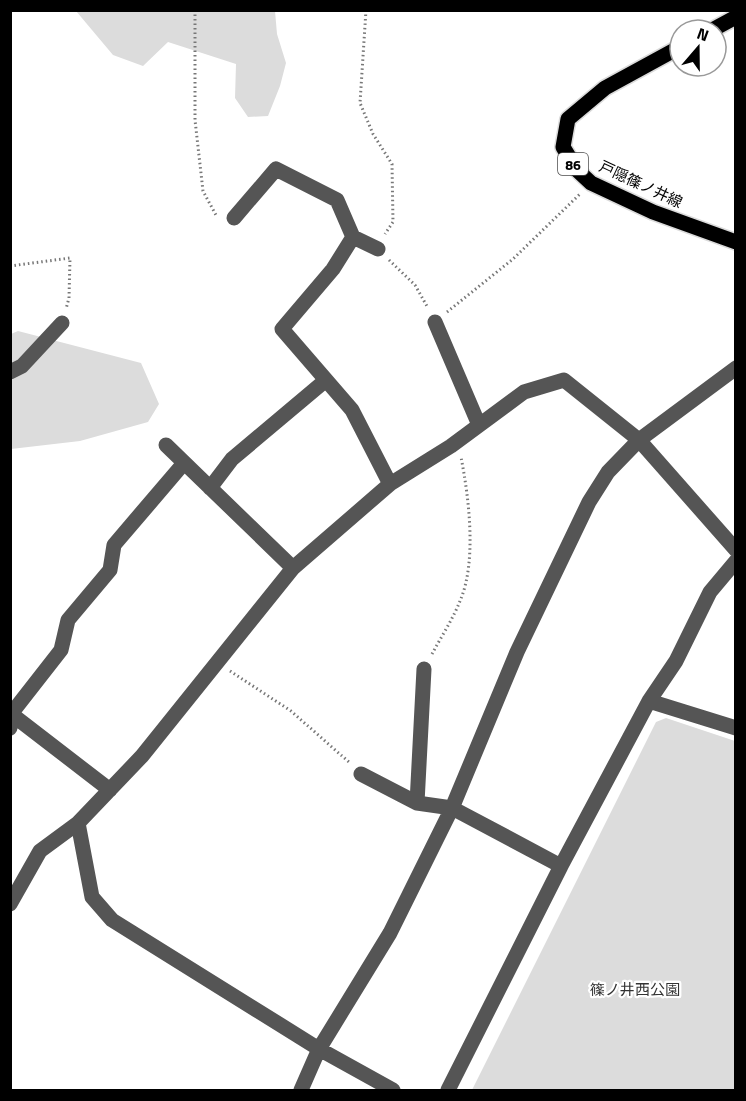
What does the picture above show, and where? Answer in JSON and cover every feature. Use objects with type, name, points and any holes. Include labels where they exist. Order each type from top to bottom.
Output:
[{"type":"main road","name":"戸隠篠ノ井線","points":[[668,54],[605,88],[568,119],[563,147],[577,170],[591,183],[653,212],[735,242]]},
{"type":"street","points":[[234,218],[276,169],[337,200],[353,237],[378,249]]},
{"type":"street","points":[[353,237],[333,269],[282,329],[352,410],[390,484]]},
{"type":"street","points":[[435,322],[479,425]]},
{"type":"street","points":[[10,372],[22,366],[62,323]]},
{"type":"street","points":[[300,1090],[319,1049],[390,933],[452,808],[517,652],[589,502],[608,472],[639,440],[735,368]]},
{"type":"street","points":[[210,488],[232,459],[326,380]]},
{"type":"street","points":[[10,904],[40,851],[78,823],[142,756],[293,568],[390,484],[458,440],[524,392],[564,380],[639,440],[735,550]]},
{"type":"street","points":[[166,445],[293,568]]},
{"type":"street","points":[[110,790],[11,718],[61,650],[68,620],[110,570],[114,545],[184,463]]},
{"type":"street","points":[[448,1090],[561,866],[649,700],[676,661],[711,592],[735,561]]},
{"type":"street","points":[[417,803],[424,669]]},
{"type":"street","points":[[649,700],[735,728]]},
{"type":"street","points":[[362,774],[417,803],[452,808],[561,866]]},
{"type":"street","points":[[78,823],[92,897],[112,920],[319,1049],[393,1090]]},
{"type":"path","points":[[195,10],[195,120],[203,191],[220,222],[234,218]]},
{"type":"path","points":[[366,10],[360,103],[373,134],[392,164],[393,222],[378,249],[415,285],[435,322],[513,259],[591,183]]},
{"type":"path","points":[[10,266],[70,258],[69,298],[62,323]]},
{"type":"path","points":[[424,669],[461,599],[470,558],[468,492],[458,440]]},
{"type":"path","points":[[218,663],[291,711],[362,774]]},
{"type":"green space","points":[[76,11],[275,11],[277,34],[286,63],[268,116],[248,117],[235,98],[236,64],[168,42],[143,66],[113,55]]},
{"type":"green space","points":[[18,331],[141,363],[159,404],[148,422],[80,441],[11,449],[11,334]]},
{"type":"green space","name":"篠ノ井西公園","points":[[666,718],[735,741],[735,1090],[472,1090],[656,722]]}]
